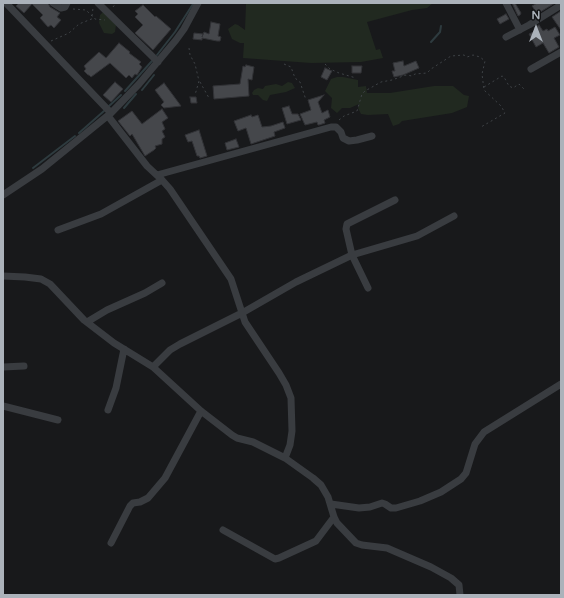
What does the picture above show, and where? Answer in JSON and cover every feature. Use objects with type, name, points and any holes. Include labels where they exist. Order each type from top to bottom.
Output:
[{"type":"street","points":[[6,3],[110,115],[147,166],[159,177],[176,198],[231,279],[245,322],[280,373],[291,398],[292,431],[290,445],[285,458]]},
{"type":"street","points":[[53,3],[60,8],[66,5]]},
{"type":"street","points":[[98,3],[158,62]]},
{"type":"street","points":[[3,195],[42,169],[110,115],[158,62],[184,29],[198,3]]},
{"type":"street","points":[[506,3],[520,30]]},
{"type":"street","points":[[548,3],[553,10]]},
{"type":"street","points":[[506,37],[561,5]]},
{"type":"street","points":[[531,69],[561,52]]},
{"type":"street","points":[[58,230],[101,214],[159,177],[336,127],[341,132],[343,138],[349,141],[372,136]]},
{"type":"street","points":[[368,288],[352,255],[346,229],[347,224],[395,200]]},
{"type":"street","points":[[153,367],[170,350],[180,344],[242,313],[296,282],[352,255],[417,236],[454,216]]},
{"type":"street","points":[[3,276],[41,279],[50,284],[87,322],[124,349],[153,367],[202,411],[232,435],[237,438],[253,442],[285,458],[313,478],[321,485],[328,497],[337,523],[356,543],[387,548],[431,567],[451,578],[459,585],[460,595]]},
{"type":"street","points":[[87,322],[107,310],[145,293],[162,283]]},
{"type":"street","points":[[108,410],[116,388],[124,349]]},
{"type":"street","points":[[3,367],[24,366]]},
{"type":"street","points":[[331,504],[359,508],[385,504],[391,508],[396,508],[441,492],[461,479],[466,473],[475,444],[484,432],[561,384]]},
{"type":"street","points":[[3,406],[58,420]]},
{"type":"street","points":[[111,543],[130,506],[133,503],[140,502],[148,498],[163,481],[202,411]]},
{"type":"street","points":[[223,530],[272,558],[279,558],[316,541],[334,517]]},
{"type":"path","points":[[93,3],[93,17]]},
{"type":"path","points":[[66,5],[75,10],[86,10],[93,17]]},
{"type":"path","points":[[45,44],[69,32],[79,24],[93,17],[115,20]]},
{"type":"path","points":[[189,48],[199,81],[209,98]]},
{"type":"path","points":[[336,127],[339,119],[357,111],[362,94],[372,87],[381,82],[406,75],[412,76],[415,74],[427,73],[451,56],[480,57],[485,61],[482,74],[484,90],[501,106],[505,113],[481,126]]},
{"type":"path","points":[[284,64],[290,67],[295,78],[300,82],[306,100]]},
{"type":"path","points":[[324,64],[330,69],[339,73],[356,78]]},
{"type":"path","points":[[483,87],[502,76],[509,86],[513,88],[519,84],[525,90]]},
{"type":"path","points":[[195,95],[199,81]]},
{"type":"shaded area","points":[[433,3],[427,8],[412,10],[367,22],[376,50],[380,49],[383,58],[361,62],[311,63],[243,58],[244,43],[240,43],[232,39],[228,29],[235,24],[245,30],[246,4]]},
{"type":"shaded area","points":[[103,12],[116,25],[115,32],[112,34],[104,33],[99,23],[100,15]]},
{"type":"shaded area","points":[[337,77],[358,80],[358,87],[366,86],[367,93],[390,93],[434,86],[453,86],[464,95],[469,96],[467,107],[452,113],[402,121],[393,126],[388,114],[361,114],[358,108],[359,104],[350,108],[342,108],[337,113],[331,108],[332,98],[325,91],[331,79]]},
{"type":"shaded area","points":[[288,82],[292,83],[295,88],[286,92],[270,95],[267,101],[263,100],[258,95],[253,95],[252,93],[258,88],[263,89],[265,86],[276,84],[282,86]]},
{"type":"building","points":[[19,3],[48,3],[50,7],[60,13],[57,17],[61,20],[54,28],[51,25],[48,27],[40,18],[43,15],[32,4],[24,13],[16,6]]},
{"type":"building","points":[[512,3],[515,3],[521,13],[520,15],[518,16]]},
{"type":"building","points":[[537,3],[555,3],[537,14],[532,6]]},
{"type":"building","points":[[143,5],[155,17],[156,16],[171,29],[153,50],[135,33],[143,25],[135,17],[138,14],[135,11]]},
{"type":"building","points":[[561,11],[561,30],[552,17]]},
{"type":"building","points":[[506,14],[509,19],[500,24],[497,19]]},
{"type":"building","points":[[211,22],[220,24],[218,36],[221,37],[220,41],[202,38],[202,40],[193,39],[194,33],[203,34],[202,37],[204,32],[209,34]]},
{"type":"building","points":[[539,25],[543,31],[547,29],[548,31],[555,27],[560,35],[554,38],[559,47],[549,53],[543,43],[536,47],[529,34],[536,31],[534,28]]},
{"type":"building","points":[[119,43],[141,62],[139,64],[142,67],[137,75],[135,74],[132,78],[129,75],[126,78],[110,63],[91,77],[84,71],[86,69],[84,66],[99,52],[106,58]]},
{"type":"building","points":[[403,61],[404,66],[416,61],[419,68],[394,77],[392,71],[395,71],[393,63]]},
{"type":"building","points":[[246,65],[254,67],[252,80],[248,79],[249,96],[214,99],[213,86],[240,84],[243,66],[245,67]]},
{"type":"building","points":[[352,66],[362,66],[361,73],[352,73]]},
{"type":"building","points":[[325,68],[332,71],[327,80],[321,77]]},
{"type":"building","points":[[115,82],[123,89],[111,102],[103,95]]},
{"type":"building","points":[[164,83],[181,106],[164,108],[161,105],[164,102],[155,90]]},
{"type":"building","points":[[324,95],[318,102],[322,113],[328,110],[330,117],[324,120],[325,123],[319,125],[317,122],[305,125],[300,114],[311,110],[308,100]]},
{"type":"building","points":[[190,97],[196,97],[197,103],[191,103]]},
{"type":"building","points":[[289,106],[292,114],[298,114],[301,120],[287,124],[282,108]]},
{"type":"building","points":[[162,109],[168,118],[162,122],[165,129],[162,131],[165,137],[162,139],[162,144],[155,146],[156,148],[154,150],[145,156],[132,134],[130,136],[118,121],[132,111],[142,124]]},
{"type":"building","points":[[251,115],[252,117],[258,115],[262,127],[283,122],[285,128],[274,132],[275,136],[251,144],[246,128],[238,131],[234,121]]},
{"type":"building","points":[[199,130],[207,156],[200,158],[197,156],[192,141],[188,142],[185,135]]},
{"type":"building","points":[[236,139],[239,147],[227,150],[225,143]]},
{"type":"waterway","points":[[157,55],[175,32],[193,4]]},
{"type":"waterway","points":[[431,42],[440,32],[441,26]]},
{"type":"waterway","points":[[125,91],[152,61]]},
{"type":"waterway","points":[[142,90],[154,75]]},
{"type":"waterway","points":[[124,108],[136,94]]},
{"type":"waterway","points":[[108,107],[121,95]]},
{"type":"waterway","points":[[79,133],[104,111]]},
{"type":"waterway","points":[[33,168],[75,136]]}]
